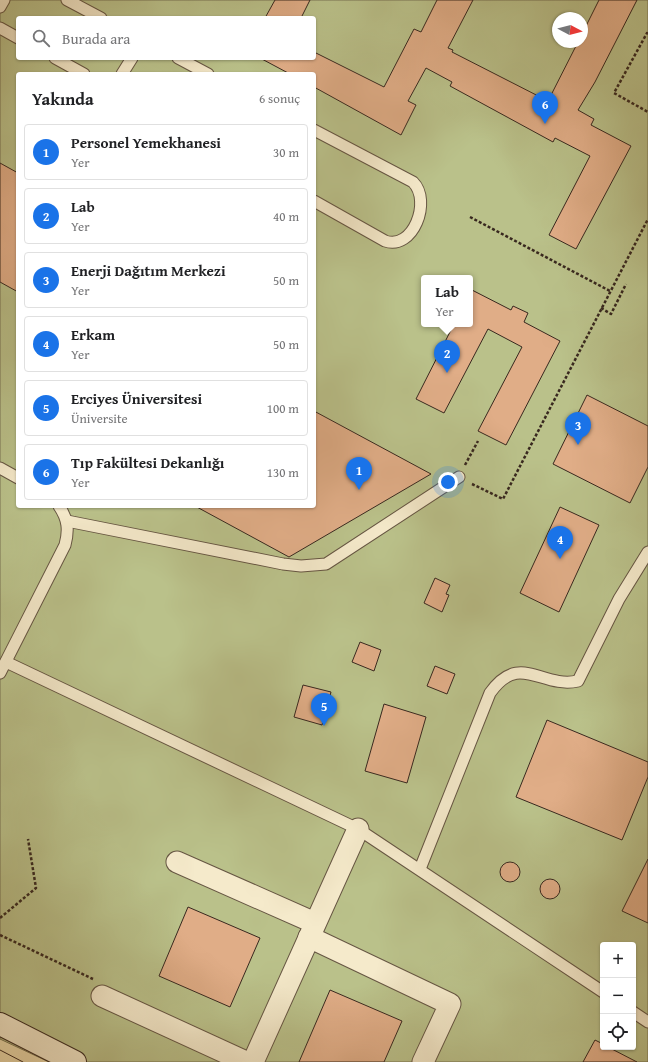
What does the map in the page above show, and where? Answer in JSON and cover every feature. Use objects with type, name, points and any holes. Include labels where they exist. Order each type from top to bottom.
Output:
[{"type":"street","points":[[253,1062],[358,829]]},
{"type":"street","points":[[177,862],[312,930],[450,1004],[423,1062]]},
{"type":"street","points":[[101,989],[246,1062]]},
{"type":"street","points":[[0,1024],[75,1062]]},
{"type":"lane","points":[[0,7],[4,0]]},
{"type":"lane","points":[[67,0],[97,16]]},
{"type":"lane","points":[[0,28],[16,37]]},
{"type":"lane","points":[[58,60],[78,72]]},
{"type":"lane","points":[[123,72],[131,60]]},
{"type":"lane","points":[[182,60],[204,72]]},
{"type":"lane","points":[[316,131],[413,182],[418,187],[422,199],[419,217],[414,227],[407,236],[396,243],[385,241],[316,202]]},
{"type":"lane","points":[[0,468],[16,477]]},
{"type":"lane","points":[[67,521],[283,564],[301,566],[326,564],[459,477]]},
{"type":"lane","points":[[0,673],[65,545],[68,529],[67,521],[60,508]]},
{"type":"lane","points":[[420,869],[490,693],[502,678],[520,672],[538,675],[556,682],[567,683],[578,681],[618,599],[648,552]]},
{"type":"lane","points":[[6,662],[358,829],[600,990]]},
{"type":"lane","points":[[636,1014],[648,1022]]},
{"type":"path","points":[[648,34],[647,33],[614,93],[648,111]]},
{"type":"path","points":[[470,217],[610,291]]},
{"type":"path","points":[[478,441],[459,477],[503,499],[648,219]]},
{"type":"path","points":[[601,308],[611,314],[626,284]]},
{"type":"path","points":[[0,918],[36,888],[28,839]]},
{"type":"path","points":[[0,935],[101,989]]},
{"type":"green space","points":[[0,0],[648,0],[648,1062],[49,1062],[0,1039]]},
{"type":"building","points":[[275,0],[310,0],[302,16],[266,16]]},
{"type":"building","points":[[437,0],[473,0],[448,48],[453,50],[452,52],[548,101],[575,48],[588,48],[588,22],[599,0],[637,0],[595,82],[578,110],[594,119],[591,125],[631,146],[576,249],[549,235],[590,156],[555,138],[553,142],[450,86],[452,82],[426,68],[408,101],[416,105],[401,135],[316,88],[316,72],[286,72],[264,60],[316,60],[316,53],[384,87],[414,29],[421,32]]},
{"type":"building","points":[[0,163],[16,172],[16,291],[0,282]]},
{"type":"building","points":[[473,291],[511,310],[513,306],[528,313],[524,322],[560,341],[506,445],[478,431],[522,347],[488,329],[444,413],[416,399],[452,327],[473,327]]},
{"type":"building","points":[[587,395],[648,426],[648,467],[630,503],[553,464]]},
{"type":"building","points":[[316,412],[431,474],[289,557],[199,508],[316,508]]},
{"type":"building","points":[[560,507],[599,525],[559,612],[520,593]]},
{"type":"building","points":[[435,578],[450,585],[446,594],[449,595],[442,612],[424,603]]},
{"type":"building","points":[[360,642],[381,650],[374,671],[352,662]]},
{"type":"building","points":[[435,666],[455,674],[447,694],[427,686]]},
{"type":"building","points":[[303,685],[331,692],[322,725],[294,717]]},
{"type":"building","points":[[384,704],[426,717],[407,783],[365,771]]},
{"type":"building","points":[[547,720],[648,762],[648,777],[622,840],[516,797]]},
{"type":"building","points":[[648,859],[648,923],[622,911]]},
{"type":"building","points":[[510,862],[517,865],[520,872],[517,879],[510,882],[503,879],[500,872],[503,865]]},
{"type":"building","points":[[546,879],[554,879],[560,885],[560,893],[554,899],[546,899],[540,893],[540,885]]},
{"type":"building","points":[[188,907],[260,938],[230,1007],[159,976]]},
{"type":"building","points":[[330,990],[402,1021],[384,1062],[299,1062]]},
{"type":"building","points":[[595,1040],[600,1042],[600,1050],[614,1050],[637,1062],[583,1062]]},
{"type":"tram line","points":[[0,1050],[23,1062]]},
{"type":"place","name":"Tıp Fakültesi Dekanlığı","points":[[545,124]]},
{"type":"place","name":"Lab","points":[[447,373]]},
{"type":"place","name":"Enerji Dağıtım Merkezi","points":[[578,445]]},
{"type":"place","name":"Personel Yemekhanesi","points":[[359,490]]},
{"type":"place","name":"Erkam","points":[[560,559]]},
{"type":"place","name":"Erciyes Üniversitesi","points":[[324,726]]}]
